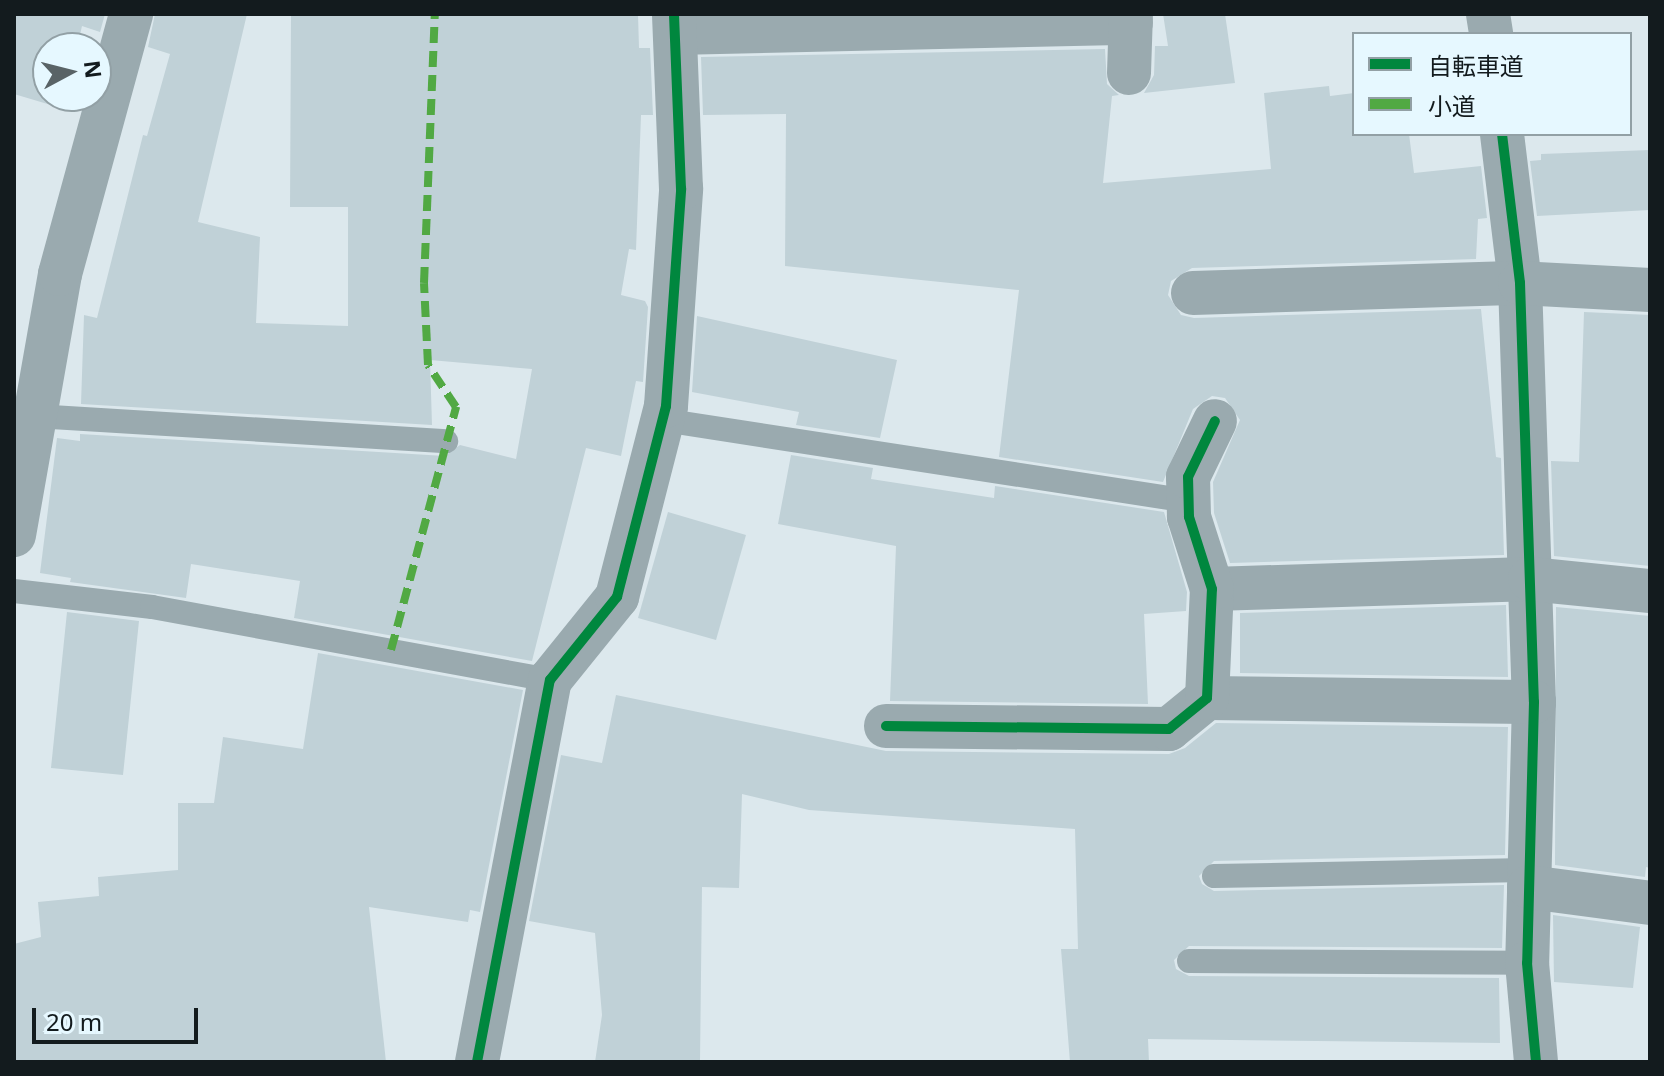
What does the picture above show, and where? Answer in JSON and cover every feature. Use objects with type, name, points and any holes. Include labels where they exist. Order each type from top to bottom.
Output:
[{"type":"street","points":[[14,535],[60,274],[131,14]]},
{"type":"street","points":[[477,1062],[550,680],[617,597],[663,420],[681,189],[675,23],[1131,19],[1129,73]]},
{"type":"street","points":[[1502,136],[1520,283],[1534,702],[1527,963],[1536,1062]]},
{"type":"street","points":[[1193,293],[1520,283],[1650,290]]},
{"type":"street","points":[[1207,698],[1212,589],[1188,501],[1188,477],[1215,421]]},
{"type":"street","points":[[1212,589],[1530,579],[1650,591]]},
{"type":"street","points":[[886,726],[1169,729],[1207,698],[1534,702]]},
{"type":"street","points":[[1529,879],[1650,903]]},
{"type":"lane","points":[[35,416],[446,441]]},
{"type":"lane","points":[[663,420],[1188,501]]},
{"type":"lane","points":[[14,591],[152,607],[550,680]]},
{"type":"lane","points":[[1214,876],[1529,879]]},
{"type":"lane","points":[[1189,961],[1527,963]]},
{"type":"building","points":[[14,14],[105,14],[100,32],[82,26],[81,32],[32,32],[32,99],[14,94]]},
{"type":"building","points":[[155,14],[247,14],[198,222],[260,237],[256,323],[348,326],[348,207],[290,207],[291,14],[638,14],[639,48],[650,48],[653,115],[641,115],[636,250],[629,249],[621,295],[645,301],[648,307],[643,382],[636,381],[621,456],[586,448],[532,661],[294,618],[300,581],[191,564],[186,598],[70,582],[71,578],[40,573],[57,438],[80,441],[80,434],[445,456],[460,445],[516,459],[532,369],[430,360],[432,425],[81,404],[84,315],[97,318],[143,135],[147,136],[170,54],[148,47]]},
{"type":"building","points":[[1163,14],[1225,14],[1235,83],[1144,93],[1154,75],[1155,46],[1168,46]]},
{"type":"building","points":[[1105,49],[1107,84],[1119,95],[1112,96],[1103,183],[1271,169],[1264,93],[1329,86],[1330,96],[1352,93],[1352,136],[1409,136],[1414,173],[1481,166],[1487,218],[1478,219],[1476,259],[1192,268],[1171,281],[1168,295],[1181,315],[1194,318],[1481,309],[1496,457],[1501,458],[1504,555],[1230,563],[1214,513],[1213,482],[1240,420],[1225,398],[1212,396],[1193,409],[1163,482],[999,457],[1019,290],[785,266],[786,114],[703,115],[701,57]]},
{"type":"building","points":[[1650,150],[1650,210],[1537,216],[1530,161],[1541,160],[1541,154]]},
{"type":"building","points":[[1584,312],[1650,315],[1650,566],[1554,556],[1551,461],[1579,462]]},
{"type":"building","points":[[697,316],[897,360],[880,438],[796,425],[799,412],[692,392]]},
{"type":"building","points":[[791,455],[873,468],[871,479],[994,498],[995,486],[1164,512],[1187,592],[1186,611],[1144,614],[1148,704],[890,701],[896,546],[778,524]]},
{"type":"building","points":[[668,512],[746,535],[716,640],[638,618]]},
{"type":"building","points":[[1506,605],[1508,677],[1240,673],[1240,613]]},
{"type":"building","points":[[1556,607],[1650,616],[1650,868],[1646,867],[1645,877],[1555,865]]},
{"type":"building","points":[[67,612],[139,621],[123,775],[51,768]]},
{"type":"building","points":[[318,653],[523,690],[480,912],[470,910],[468,922],[369,907],[386,1062],[14,1062],[14,944],[41,937],[38,902],[99,896],[98,877],[178,870],[178,803],[214,803],[223,737],[303,749]]},
{"type":"building","points":[[616,695],[886,751],[1169,754],[1185,748],[1216,723],[1508,727],[1505,855],[1214,861],[1199,876],[1202,884],[1214,891],[1504,885],[1502,948],[1189,946],[1174,960],[1176,969],[1189,976],[1499,978],[1500,1043],[1148,1039],[1149,1062],[1070,1062],[1061,949],[1078,949],[1075,829],[809,810],[742,794],[739,888],[702,887],[700,1062],[595,1062],[602,1015],[595,933],[529,921],[561,755],[602,763]]},
{"type":"building","points":[[1553,915],[1640,927],[1633,988],[1554,982]]},
{"type":"marked path","points":[[391,650],[456,407],[428,365],[424,283],[435,14]]},
{"type":"cycle path","points":[[477,1062],[550,680],[617,597],[666,406],[681,189],[674,14]]},
{"type":"cycle path","points":[[1502,136],[1520,283],[1534,702],[1527,963],[1536,1062]]},
{"type":"cycle path","points":[[886,726],[1169,729],[1207,698],[1212,589],[1189,517],[1188,477],[1215,421]]}]
